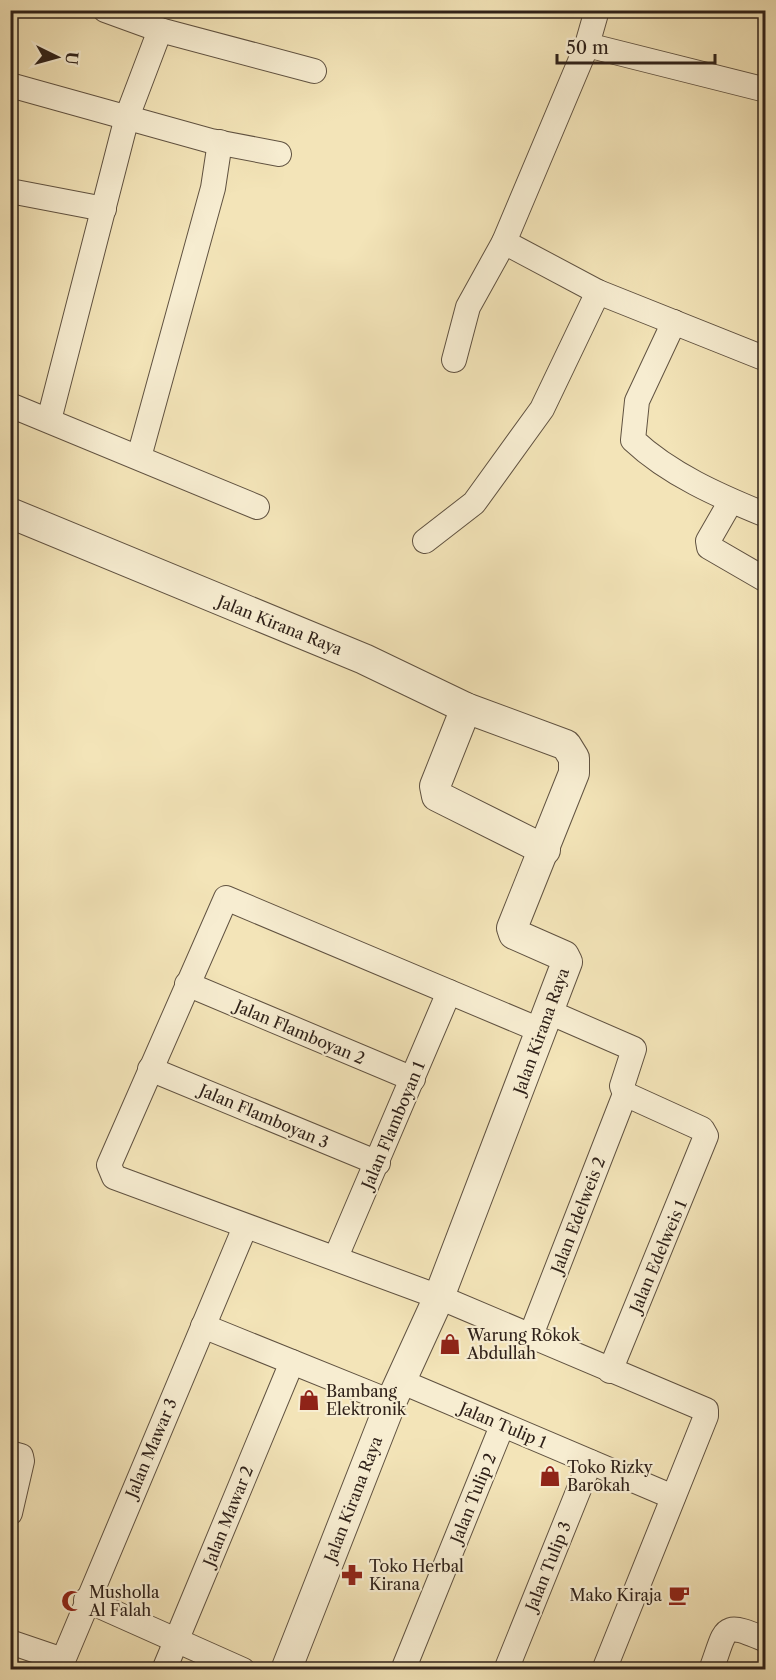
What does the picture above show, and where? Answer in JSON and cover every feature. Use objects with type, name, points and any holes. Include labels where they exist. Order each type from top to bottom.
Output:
[{"type":"street","points":[[105,10],[159,30],[314,71]]},
{"type":"street","points":[[454,360],[468,307],[504,242],[587,45],[597,10]]},
{"type":"street","points":[[49,420],[128,117],[159,30]]},
{"type":"street","points":[[587,45],[765,90]]},
{"type":"street","points":[[10,85],[220,142],[279,154]]},
{"type":"street","points":[[139,457],[213,188],[220,142]]},
{"type":"street","points":[[10,191],[104,209]]},
{"type":"street","points":[[504,242],[598,292],[765,358]]},
{"type":"street","points":[[425,541],[474,503],[542,409],[598,292]]},
{"type":"street","points":[[674,322],[637,401],[633,440],[654,459],[731,501],[765,515]]},
{"type":"street","points":[[10,405],[257,507]]},
{"type":"street","points":[[731,501],[708,541],[709,547],[765,580]]},
{"type":"street","name":"Jalan Kirana Raya","points":[[10,513],[364,659],[466,708],[566,745],[574,758],[574,773],[512,928],[514,934],[566,957],[545,1022],[439,1297],[395,1392],[286,1670]]},
{"type":"street","points":[[466,708],[435,786],[437,796],[545,850]]},
{"type":"street","points":[[545,1022],[449,992],[228,897],[222,901],[109,1165],[111,1173],[245,1227],[336,1257],[439,1297],[706,1410],[706,1416],[604,1670]]},
{"type":"street","name":"Jalan Flamboyan 2","points":[[187,984],[413,1079]]},
{"type":"street","name":"Jalan Flamboyan 1","points":[[336,1257],[449,992]]},
{"type":"street","name":"Jalan Edelweis 2","points":[[531,1335],[625,1094],[622,1086],[634,1049],[545,1022]]},
{"type":"street","name":"Jalan Flamboyan 3","points":[[150,1069],[378,1163]]},
{"type":"street","name":"Jalan Edelweis 1","points":[[610,1371],[705,1142],[702,1129],[625,1094]]},
{"type":"street","name":"Jalan Mawar 3","points":[[61,1665],[86,1600],[245,1227]]},
{"type":"street","name":"Jalan Tulip 1","points":[[203,1326],[292,1362],[502,1426],[673,1497]]},
{"type":"street","name":"Jalan Mawar 2","points":[[164,1670],[292,1362]]},
{"type":"street","name":"Jalan Tulip 2","points":[[403,1670],[502,1426]]},
{"type":"street","points":[[10,1513],[22,1461],[21,1456],[14,1454]]},
{"type":"street","name":"Jalan Tulip 3","points":[[506,1670],[590,1462]]},
{"type":"street","points":[[86,1600],[243,1670]]},
{"type":"street","points":[[711,1670],[725,1634],[730,1628],[737,1628],[765,1640]]},
{"type":"street","points":[[15,1644],[61,1665]]},
{"type":"place","name":"Warung Rokok Abdullah","points":[[450,1344]]},
{"type":"place","name":"Bambang Elektronik","points":[[309,1400]]},
{"type":"place","name":"Toko Rizky Barokah","points":[[550,1476]]},
{"type":"place","name":"Toko Herbal Kirana","points":[[352,1575]]},
{"type":"place","name":"Mako Kiraja","points":[[679,1595]]},
{"type":"place","name":"Musholla Al Falah","points":[[72,1601]]}]
